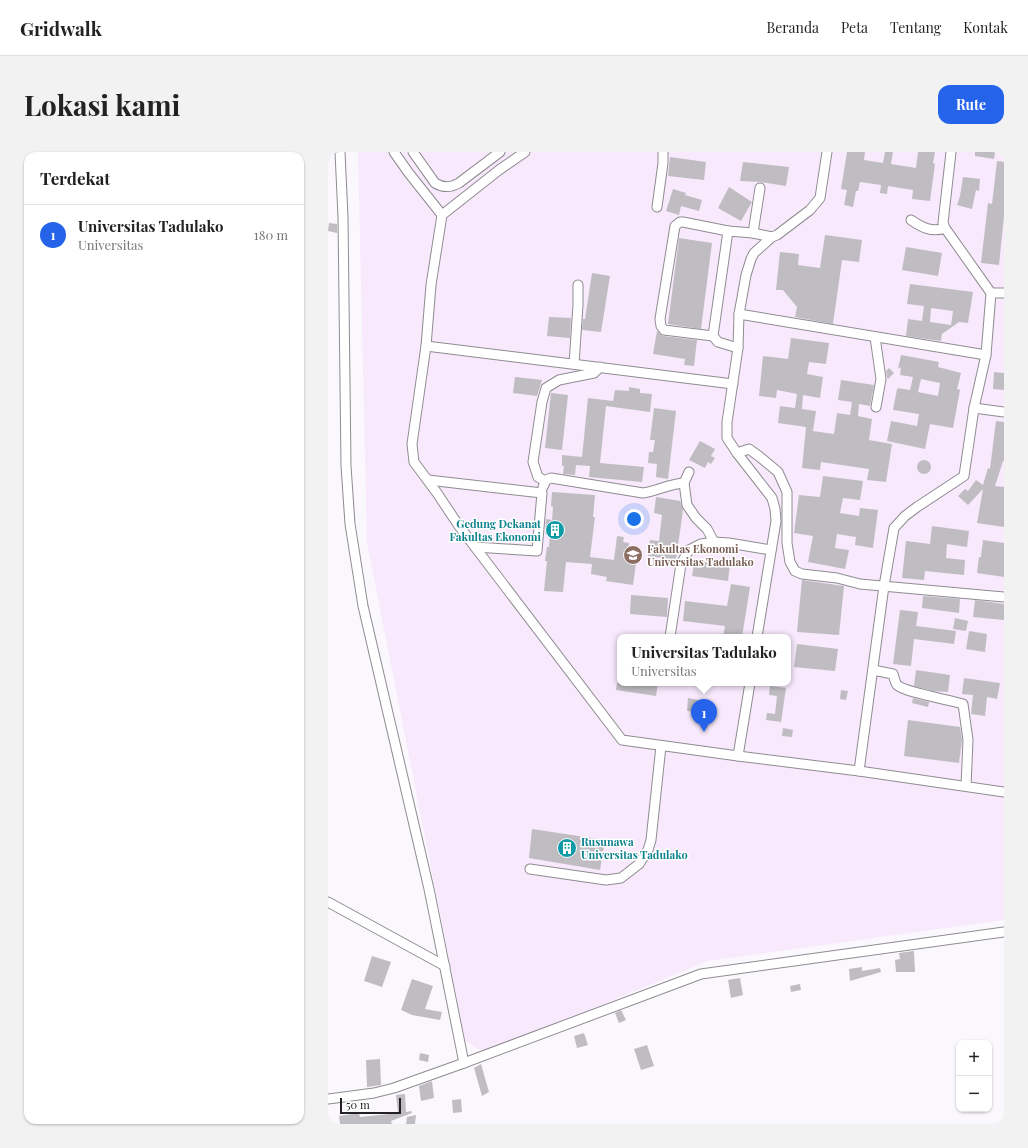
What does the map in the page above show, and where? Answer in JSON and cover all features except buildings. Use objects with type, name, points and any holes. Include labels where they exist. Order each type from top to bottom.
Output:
[{"type":"street","points":[[340,152],[343,217],[346,466],[350,524],[363,606],[429,889],[464,1063]]},
{"type":"street","points":[[394,152],[442,215]]},
{"type":"street","points":[[413,152],[435,183],[446,187],[454,186],[459,183],[500,152]]},
{"type":"street","points":[[525,152],[499,170],[442,215],[431,284],[426,346],[412,444],[414,462],[475,547],[622,740],[859,771],[1004,792]]},
{"type":"street","points":[[657,207],[662,152]]},
{"type":"street","points":[[758,634],[776,522],[772,498],[727,438],[727,422],[738,348],[740,314],[746,275],[751,259],[763,244],[799,219],[816,204],[820,198],[827,152]]},
{"type":"street","points":[[859,771],[884,586],[894,528],[905,516],[917,507],[964,476],[974,408],[986,355],[991,293],[943,223],[951,152]]},
{"type":"street","points":[[754,233],[760,188]]},
{"type":"street","points":[[911,220],[930,230],[936,231],[945,228]]},
{"type":"street","points":[[738,348],[718,342],[713,336],[664,330],[661,326],[660,319],[675,226],[680,222],[683,222],[728,231],[754,233],[772,237]]},
{"type":"street","points":[[713,336],[728,231]]},
{"type":"street","points":[[574,364],[578,285]]},
{"type":"street","points":[[991,293],[1004,293]]},
{"type":"street","points":[[740,314],[986,355]]},
{"type":"street","points":[[875,337],[881,379],[876,407]]},
{"type":"street","points":[[426,346],[733,384]]},
{"type":"street","points":[[545,482],[538,477],[533,462],[542,402],[546,388],[559,380],[594,373],[600,367]]},
{"type":"street","points":[[974,408],[1004,412]]},
{"type":"street","points":[[737,453],[749,449],[778,472],[787,492],[787,543],[790,562],[795,571],[802,574],[837,578],[860,584],[1004,597]]},
{"type":"street","points":[[689,472],[684,483],[687,506],[707,529],[714,542]]},
{"type":"street","points":[[475,547],[537,551],[542,493],[545,482],[551,478],[643,493],[655,491],[665,486],[684,483]]},
{"type":"street","points":[[428,480],[542,493]]},
{"type":"street","points":[[670,634],[681,564],[689,550],[701,544],[714,542],[772,550]]},
{"type":"street","points":[[873,670],[893,674],[896,684],[904,690],[963,704],[968,740],[966,786]]},
{"type":"street","points":[[738,756],[750,686]]},
{"type":"street","points":[[530,869],[606,880],[621,878],[639,864],[651,840],[661,746]]},
{"type":"street","points":[[328,902],[445,966]]},
{"type":"street","points":[[328,1099],[394,1088],[701,974],[1004,932]]},
{"type":"shaded area","points":[[358,152],[1004,152],[1004,920],[708,961],[485,1053],[465,1040],[367,543]]},
{"type":"place","name":"Gedung Dekanat Fakultas Ekonomi","points":[[555,530]]},
{"type":"place","name":"Fakultas Ekonomi Universitas Tadulako","points":[[633,555]]},
{"type":"place","name":"Universitas Tadulako","points":[[704,732]]},
{"type":"place","name":"Rusunawa Universitas Tadulako","points":[[567,848]]}]
